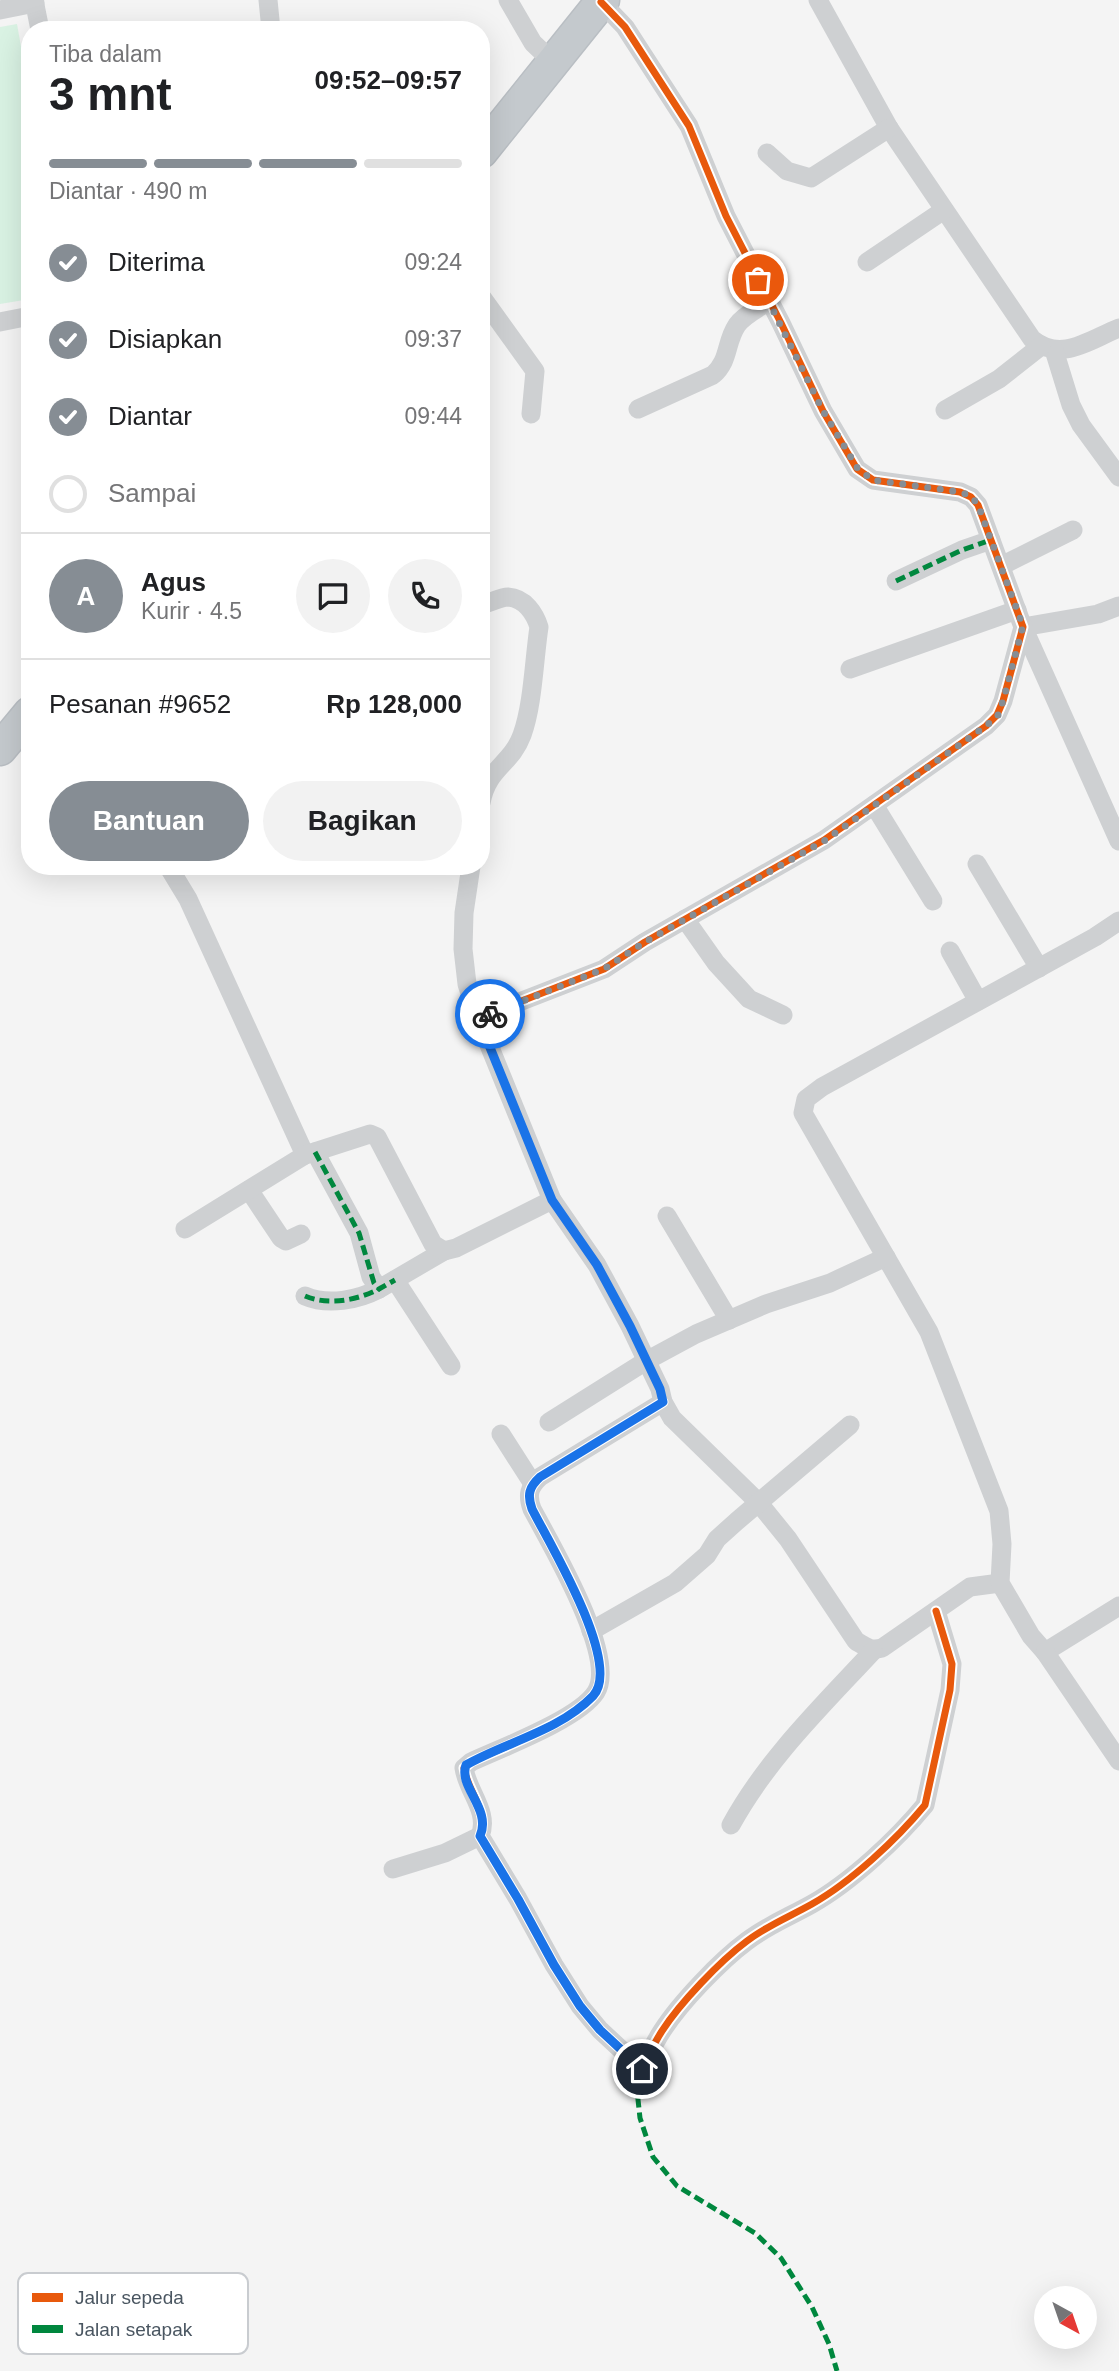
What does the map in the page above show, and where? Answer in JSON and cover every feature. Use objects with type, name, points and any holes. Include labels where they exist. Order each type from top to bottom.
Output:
[{"type":"highway","points":[[490,141],[602,1]]},
{"type":"highway","points":[[0,749],[21,724]]},
{"type":"street","points":[[268,0],[270,21]]},
{"type":"street","points":[[508,0],[533,43],[553,62]]},
{"type":"street","points":[[818,0],[889,128],[1032,339],[1047,348],[1061,351],[1119,328]]},
{"type":"street","points":[[602,1],[625,27],[689,126],[726,216],[823,411],[858,469],[873,480],[960,492],[971,496],[978,505],[1020,618],[1119,841]]},
{"type":"street","points":[[0,10],[34,2],[38,21]]},
{"type":"street","points":[[767,153],[787,171],[811,177],[889,128]]},
{"type":"street","points":[[867,261],[944,210]]},
{"type":"street","points":[[638,409],[713,375],[723,367],[731,337],[739,323],[769,301]]},
{"type":"street","points":[[490,308],[535,371],[531,414]]},
{"type":"street","points":[[0,322],[21,318]]},
{"type":"street","points":[[945,410],[1047,348]]},
{"type":"street","points":[[1047,348],[1076,415],[1119,477]]},
{"type":"street","points":[[1001,566],[1073,530]]},
{"type":"street","points":[[896,581],[962,550],[991,540]]},
{"type":"street","points":[[490,602],[508,597],[519,601],[536,616],[539,627],[522,736],[511,755],[490,778]]},
{"type":"street","points":[[850,669],[1020,618],[1098,614],[1119,606]]},
{"type":"street","points":[[478,1018],[604,969],[685,919],[824,841],[986,726],[998,715],[1011,674],[1020,618]]},
{"type":"street","points":[[874,805],[933,901]]},
{"type":"street","points":[[977,864],[1039,968]]},
{"type":"street","points":[[173,875],[188,899],[310,1153],[359,1233],[371,1278],[387,1285],[451,1366]]},
{"type":"street","points":[[470,875],[464,914],[463,949],[467,984],[478,1018],[552,1200],[597,1265],[673,1419],[758,1502],[788,1539],[856,1641],[873,1651]]},
{"type":"street","points":[[685,919],[716,963],[749,999],[783,1015]]},
{"type":"street","points":[[1119,921],[822,1087],[806,1099],[803,1113],[929,1332],[999,1511],[1002,1544],[1000,1583],[1031,1636],[1045,1652],[1119,1761]]},
{"type":"street","points":[[950,951],[978,1001]]},
{"type":"street","points":[[186,1229],[310,1153],[363,1135],[374,1135],[433,1244],[444,1251]]},
{"type":"street","points":[[249,1190],[281,1238],[292,1240],[301,1234]]},
{"type":"street","points":[[305,1296],[313,1299],[360,1299],[444,1251],[456,1248],[552,1200]]},
{"type":"street","points":[[667,1216],[729,1320]]},
{"type":"street","points":[[549,1422],[646,1361],[696,1334],[830,1283],[886,1257]]},
{"type":"street","points":[[393,1869],[445,1853],[480,1836],[481,1811],[464,1768],[471,1762],[552,1724],[595,1694],[601,1673],[591,1631],[581,1602],[532,1509],[528,1496],[533,1483],[663,1402]]},
{"type":"street","points":[[591,1631],[632,1610],[675,1583],[707,1555],[717,1539],[850,1425]]},
{"type":"street","points":[[501,1434],[533,1483]]},
{"type":"street","points":[[731,1825],[769,1767],[873,1651],[882,1648],[970,1587],[1000,1583]]},
{"type":"street","points":[[1045,1652],[1119,1606]]},
{"type":"street","points":[[480,1836],[580,2006],[600,2030],[642,2069],[662,2031],[708,1975],[756,1935],[846,1882],[913,1820],[925,1805],[951,1677],[951,1664],[936,1611]]},
{"type":"green space","points":[[17,24],[21,46],[21,300],[0,304],[0,27]]},
{"type":"marked path","points":[[896,581],[962,550],[991,540]]},
{"type":"marked path","points":[[315,1152],[359,1233],[374,1283],[379,1289],[395,1280]]},
{"type":"marked path","points":[[305,1296],[333,1301],[362,1296],[379,1289]]},
{"type":"marked path","points":[[642,2069],[636,2081],[640,2118],[653,2157],[677,2186],[755,2233],[781,2258],[812,2307],[829,2344],[837,2371]]},
{"type":"cycle path","points":[[478,1018],[604,969],[645,942],[824,840],[986,726],[997,715],[1003,701],[1023,627],[978,505],[971,497],[960,492],[873,480],[857,469],[823,411],[726,216],[689,126],[625,27],[601,2]]},
{"type":"cycle path","points":[[663,1402],[540,1477],[530,1492],[532,1509],[566,1573],[590,1628],[598,1653],[600,1675],[596,1692],[587,1702],[557,1722],[471,1762],[464,1768],[482,1818],[480,1836],[554,1965],[580,2006],[600,2030],[642,2069],[656,2040],[670,2020],[690,1995],[736,1949],[755,1935],[827,1895],[858,1872],[901,1832],[925,1805],[950,1690],[952,1664],[936,1611]]},
{"type":"way so far","points":[[490,1014],[604,969],[645,942],[824,841],[998,715],[1023,626],[978,505],[971,496],[960,492],[873,480],[858,469],[823,411],[758,280]]},
{"type":"route","points":[[490,1014],[478,1018],[532,1145],[552,1200],[597,1265],[630,1326],[660,1389],[663,1402],[540,1477],[533,1483],[528,1496],[532,1509],[581,1602],[591,1631],[601,1673],[595,1694],[552,1724],[466,1765],[464,1773],[481,1811],[483,1821],[480,1836],[554,1965],[580,2006],[600,2030],[642,2069]]}]
